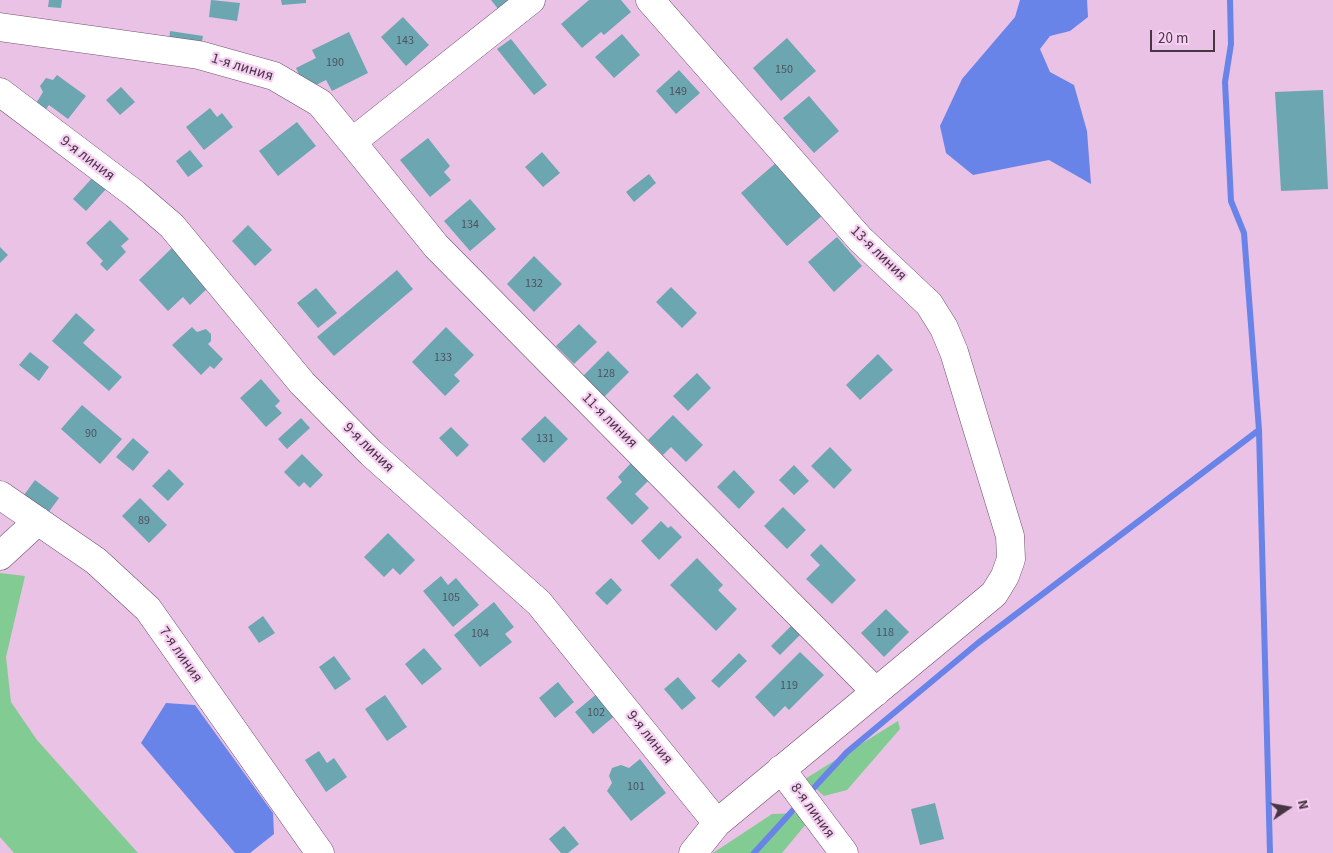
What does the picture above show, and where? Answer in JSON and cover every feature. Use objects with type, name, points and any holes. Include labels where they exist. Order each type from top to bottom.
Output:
[{"type":"street","points":[[352,142],[531,0]]},
{"type":"street","name":"13-я линия","points":[[650,0],[860,239],[929,304],[944,328],[954,352],[1010,536],[1010,559],[1006,576],[994,594],[876,692]]},
{"type":"street","name":"1-я линия","points":[[0,27],[199,55],[274,76],[320,103],[352,142]]},
{"type":"street","name":"9-я линия","points":[[0,92],[135,194],[172,226],[302,383],[371,453],[540,603],[718,823]]},
{"type":"street","name":"11-я линия","points":[[352,142],[436,246],[876,692]]},
{"type":"street","name":"7-я линия","points":[[0,495],[96,561],[148,609],[320,853]]},
{"type":"street","points":[[0,556],[38,522]]},
{"type":"street","points":[[693,853],[718,823],[876,692]]},
{"type":"street","name":"8-я линия","points":[[781,769],[844,853]]},
{"type":"green space","points":[[0,573],[25,576],[6,657],[11,702],[37,740],[138,853],[14,853],[0,837]]},
{"type":"green space","points":[[898,721],[900,729],[847,790],[824,796],[805,779]]},
{"type":"green space","points":[[805,813],[806,824],[782,853],[713,853],[772,814]]},
{"type":"water","points":[[1020,0],[1087,0],[1088,17],[1070,31],[1050,36],[1040,49],[1050,72],[1074,85],[1087,131],[1091,184],[1049,160],[973,175],[946,153],[940,126],[962,79],[1015,17]]},
{"type":"water","points":[[166,703],[195,705],[273,813],[274,834],[250,853],[235,853],[141,743]]},
{"type":"building","points":[[49,0],[62,0],[61,8],[48,7]]},
{"type":"building","points":[[211,0],[240,3],[237,21],[209,17]]},
{"type":"building","points":[[281,0],[306,0],[306,3],[282,5]]},
{"type":"building","points":[[491,0],[522,0],[503,15]]},
{"type":"building","points":[[589,0],[621,0],[631,12],[604,35],[601,32],[582,48],[561,24]]},
{"type":"building","points":[[403,17],[429,45],[406,66],[381,37]]},
{"type":"building","points":[[170,31],[203,36],[201,47],[169,42]]},
{"type":"building","points":[[349,32],[368,73],[332,91],[326,80],[306,90],[296,68],[316,58],[312,50]]},
{"type":"building","points":[[622,34],[640,55],[614,78],[595,57]]},
{"type":"building","points":[[787,38],[816,71],[781,101],[753,68]]},
{"type":"building","points":[[511,39],[547,85],[534,95],[497,49]]},
{"type":"building","points":[[679,70],[700,93],[676,114],[656,91]]},
{"type":"building","points":[[57,75],[86,96],[68,119],[49,105],[44,112],[35,105],[43,92],[40,86],[46,78],[53,80]]},
{"type":"building","points":[[121,87],[135,102],[120,115],[106,100]]},
{"type":"building","points":[[1323,90],[1328,189],[1281,191],[1275,92]]},
{"type":"building","points":[[809,96],[839,131],[814,153],[783,118]]},
{"type":"building","points":[[210,108],[217,117],[222,113],[233,127],[204,150],[186,127]]},
{"type":"building","points":[[297,122],[316,146],[278,176],[259,151]]},
{"type":"building","points":[[428,138],[450,166],[444,172],[451,180],[430,197],[400,160]]},
{"type":"building","points":[[190,150],[203,166],[188,177],[176,161]]},
{"type":"building","points":[[542,152],[560,173],[543,187],[525,167]]},
{"type":"building","points":[[777,162],[823,215],[787,246],[741,193]]},
{"type":"building","points":[[649,174],[656,183],[634,202],[626,192]]},
{"type":"building","points":[[94,176],[107,188],[86,211],[73,199]]},
{"type":"building","points":[[470,199],[496,229],[470,251],[444,221]]},
{"type":"building","points":[[110,220],[129,239],[121,246],[126,252],[107,271],[100,264],[103,261],[86,243]]},
{"type":"building","points":[[248,225],[272,250],[255,266],[232,241]]},
{"type":"building","points":[[837,237],[862,266],[834,292],[808,262]]},
{"type":"building","points":[[174,246],[211,285],[190,305],[183,297],[168,311],[139,280]]},
{"type":"building","points":[[0,247],[8,255],[0,263]]},
{"type":"building","points":[[534,256],[562,284],[534,312],[507,284]]},
{"type":"building","points":[[397,270],[413,289],[334,356],[317,337]]},
{"type":"building","points":[[671,287],[697,313],[682,328],[656,302]]},
{"type":"building","points":[[316,288],[337,313],[318,328],[297,303]]},
{"type":"building","points":[[76,313],[95,330],[83,343],[122,377],[109,391],[52,341]]},
{"type":"building","points":[[579,324],[597,342],[574,364],[556,346]]},
{"type":"building","points":[[192,327],[197,332],[206,329],[211,334],[211,341],[208,344],[223,359],[214,369],[210,366],[201,375],[172,345]]},
{"type":"building","points":[[446,327],[474,355],[454,375],[460,381],[445,396],[412,362]]},
{"type":"building","points":[[608,351],[629,372],[604,397],[583,376]]},
{"type":"building","points":[[30,352],[49,367],[39,381],[19,365]]},
{"type":"building","points":[[878,354],[893,370],[860,400],[846,385]]},
{"type":"building","points":[[697,373],[711,388],[688,411],[673,396]]},
{"type":"building","points":[[261,379],[280,401],[275,406],[282,413],[266,427],[240,398]]},
{"type":"building","points":[[82,405],[122,439],[100,464],[61,429]]},
{"type":"building","points":[[673,415],[703,445],[686,462],[671,447],[663,455],[648,440]]},
{"type":"building","points":[[545,416],[568,439],[544,463],[521,439]]},
{"type":"building","points":[[301,418],[310,428],[287,449],[278,439]]},
{"type":"building","points":[[451,427],[469,445],[457,457],[439,438]]},
{"type":"building","points":[[133,438],[149,452],[133,471],[116,457]]},
{"type":"building","points":[[830,447],[852,470],[834,489],[811,466]]},
{"type":"building","points":[[302,454],[323,475],[310,488],[304,482],[299,487],[284,472]]},
{"type":"building","points":[[631,463],[648,481],[635,494],[649,508],[632,525],[606,498],[622,482],[618,477]]},
{"type":"building","points":[[794,465],[809,481],[794,495],[779,480]]},
{"type":"building","points":[[169,469],[184,484],[168,501],[152,486]]},
{"type":"building","points":[[734,470],[755,492],[739,509],[717,487]]},
{"type":"building","points":[[35,480],[59,498],[48,513],[24,495]]},
{"type":"building","points":[[140,498],[167,525],[149,543],[122,516]]},
{"type":"building","points":[[783,507],[806,530],[787,549],[764,526]]},
{"type":"building","points":[[661,521],[668,528],[671,526],[682,537],[659,560],[641,541]]},
{"type":"building","points":[[388,533],[415,560],[400,575],[393,568],[384,577],[364,557]]},
{"type":"building","points":[[821,544],[856,580],[832,604],[806,579],[820,565],[810,555]]},
{"type":"building","points":[[697,558],[723,585],[718,590],[737,609],[716,631],[670,585]]},
{"type":"building","points":[[441,576],[448,585],[456,578],[479,605],[453,627],[423,591]]},
{"type":"building","points":[[611,578],[622,590],[607,605],[595,593]]},
{"type":"building","points":[[494,602],[514,627],[505,634],[512,642],[480,667],[454,635]]},
{"type":"building","points":[[886,609],[909,632],[884,657],[861,633]]},
{"type":"building","points":[[263,616],[275,633],[259,643],[248,627]]},
{"type":"building","points":[[798,619],[807,628],[780,655],[771,646]]},
{"type":"building","points":[[424,648],[442,669],[422,685],[405,664]]},
{"type":"building","points":[[800,652],[824,675],[789,710],[785,706],[774,717],[755,697]]},
{"type":"building","points":[[739,653],[747,661],[719,688],[711,681]]},
{"type":"building","points":[[334,656],[351,679],[335,690],[319,667]]},
{"type":"building","points":[[678,677],[696,698],[682,710],[664,689]]},
{"type":"building","points":[[558,682],[574,702],[555,718],[539,698]]},
{"type":"building","points":[[599,692],[617,714],[593,734],[575,712]]},
{"type":"building","points":[[385,695],[407,727],[387,741],[365,709]]},
{"type":"building","points":[[319,751],[327,763],[334,758],[347,777],[326,792],[305,760]]},
{"type":"building","points":[[640,759],[666,793],[631,821],[607,791],[612,783],[609,776],[612,768],[621,765],[629,768]]},
{"type":"building","points":[[935,803],[944,839],[920,845],[911,809]]},
{"type":"building","points":[[564,826],[579,844],[568,853],[561,853],[549,839]]},
{"type":"waterway","points":[[1230,0],[1231,44],[1225,82],[1231,201],[1244,233],[1259,430],[1270,853]]},
{"type":"waterway","points":[[811,791],[847,752],[978,643],[1259,430]]},
{"type":"waterway","points":[[754,853],[795,808]]}]
